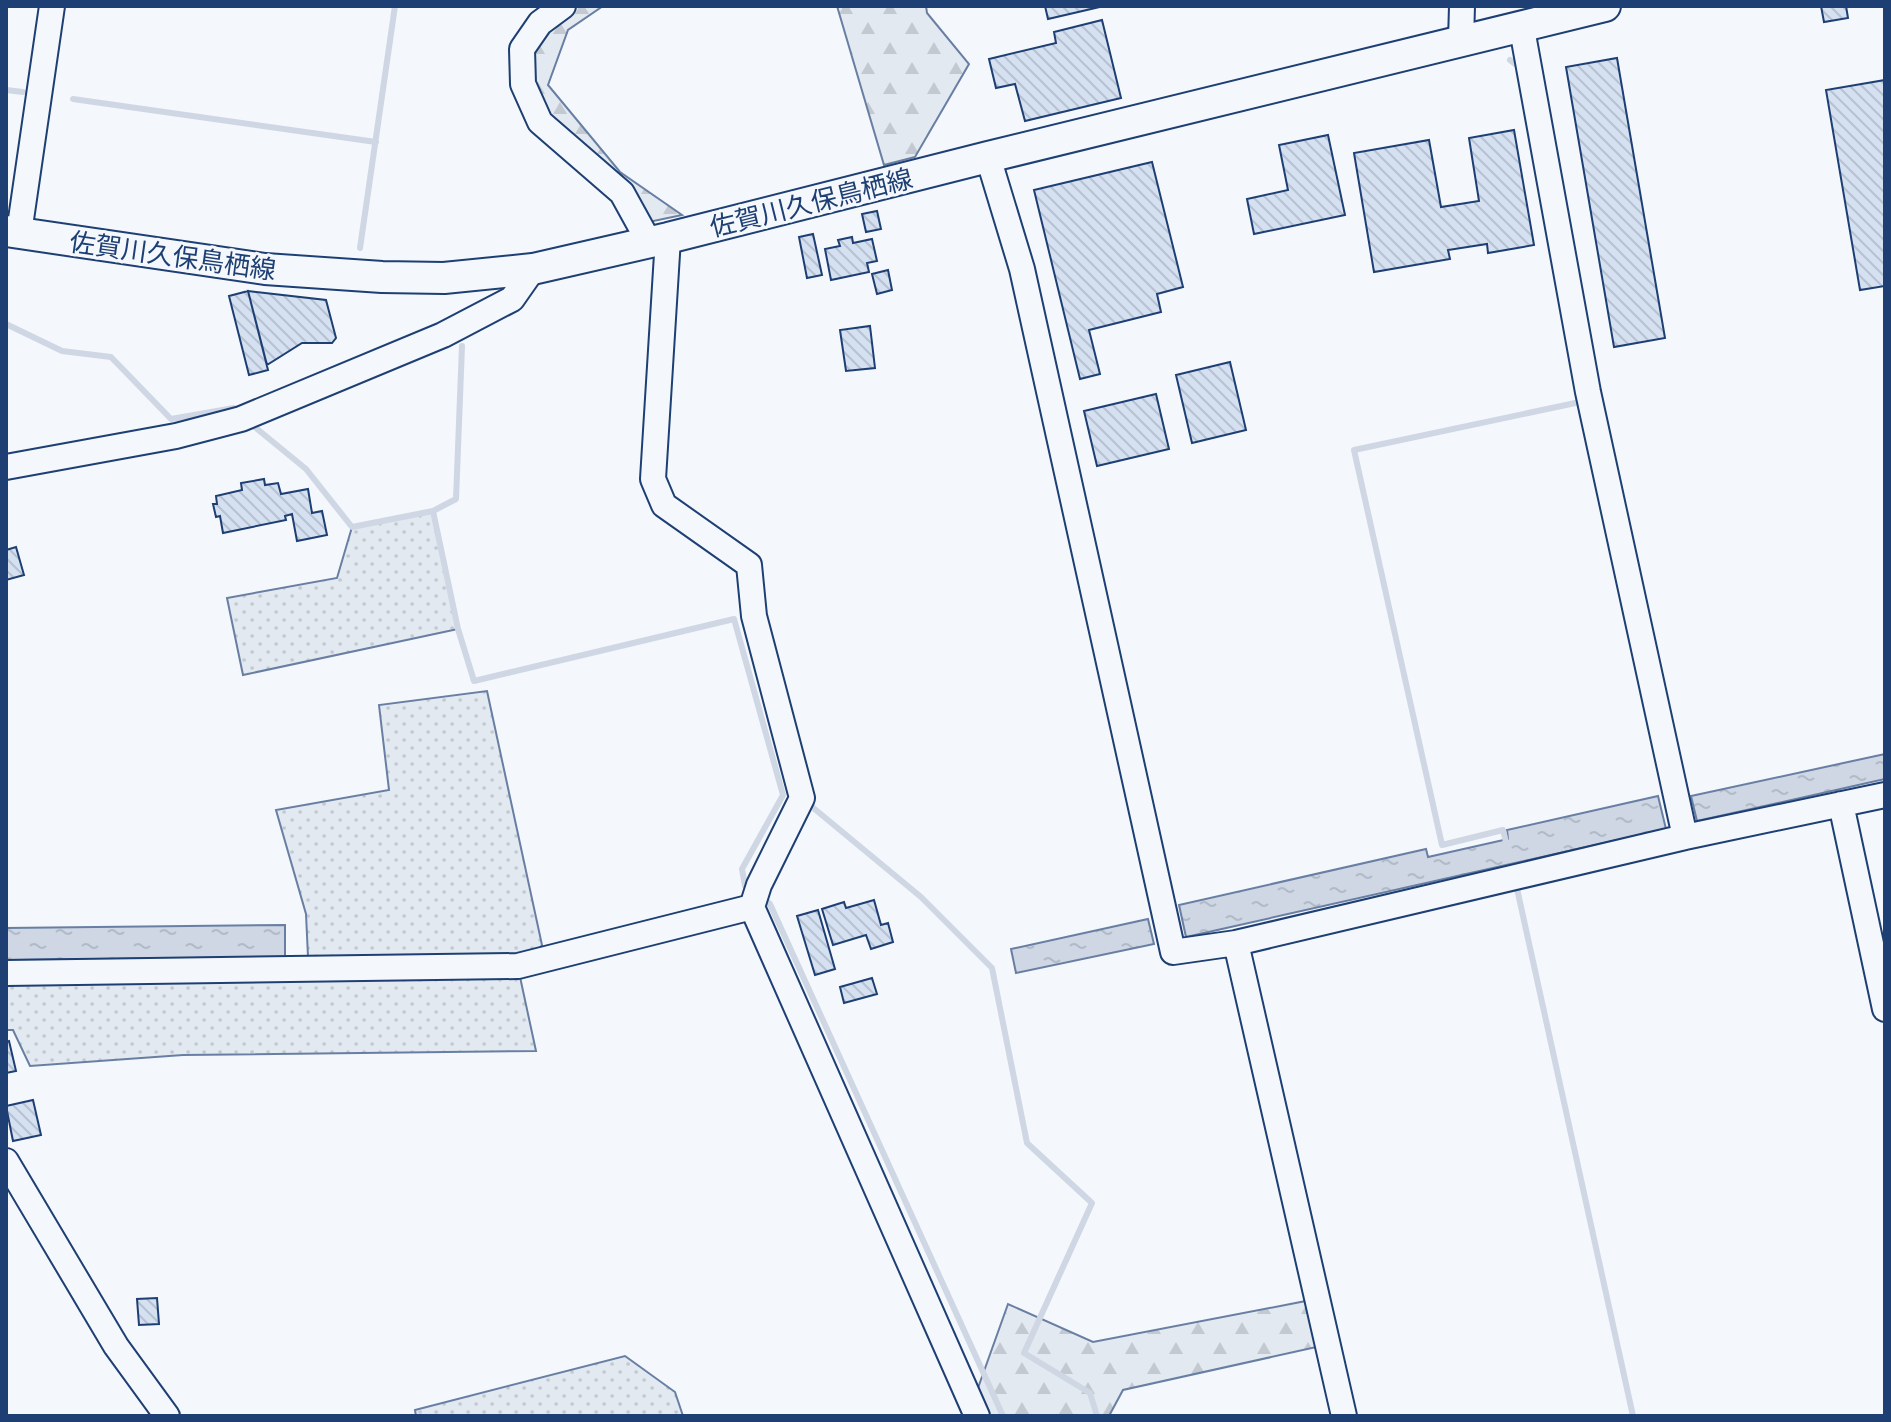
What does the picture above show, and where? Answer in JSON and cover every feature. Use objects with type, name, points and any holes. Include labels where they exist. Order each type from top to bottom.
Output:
[{"type":"main road","name":"佐賀川久保鳥栖線","points":[[13,232],[265,269],[444,278],[533,269],[1605,6]]},
{"type":"street","points":[[13,232],[52,6]]},
{"type":"street","points":[[6,973],[518,966],[755,896],[802,798],[754,616],[749,565],[664,505],[653,479],[658,240],[622,193],[540,122],[523,84],[522,49],[540,23],[563,6]]},
{"type":"street","points":[[1461,41],[1462,6]]},
{"type":"street","points":[[1518,27],[1524,40],[1588,392],[1685,837]]},
{"type":"street","points":[[988,157],[1022,269],[1173,952],[1236,943],[1685,837],[1885,795]]},
{"type":"street","points":[[6,467],[176,436],[241,419],[443,335],[512,299],[533,269]]},
{"type":"street","points":[[1841,804],[1885,1009]]},
{"type":"street","points":[[755,896],[977,1416]]},
{"type":"street","points":[[1236,943],[1344,1416]]},
{"type":"street","points":[[6,1161],[116,1346],[167,1416]]},
{"type":"green space","points":[[571,6],[603,6],[568,30],[548,85],[620,172],[682,215],[649,222],[545,117],[533,93],[530,54],[546,25]]},
{"type":"green space","points":[[837,6],[926,6],[927,13],[969,64],[915,157],[884,165]]},
{"type":"green space","points":[[433,511],[458,629],[243,675],[227,598],[337,578],[352,527]]},
{"type":"green space","points":[[487,691],[542,945],[520,977],[536,1051],[183,1055],[30,1066],[13,1030],[6,1030],[6,984],[309,978],[306,914],[276,810],[389,790],[379,705]]},
{"type":"green space","points":[[1311,1300],[1321,1346],[1123,1390],[1109,1416],[989,1416],[978,1388],[1008,1304],[1093,1342]]},
{"type":"green space","points":[[625,1356],[675,1392],[683,1416],[416,1416],[415,1410]]},
{"type":"water","points":[[1885,754],[1885,779],[1697,821],[1691,796]]},
{"type":"water","points":[[1658,796],[1666,829],[1186,937],[1179,905],[1426,849],[1428,857],[1508,839],[1507,830]]},
{"type":"water","points":[[1148,919],[1154,944],[1016,973],[1011,949]]},
{"type":"water","points":[[285,925],[285,957],[6,960],[6,928]]},
{"type":"building","points":[[1045,6],[1104,6],[1048,19]]},
{"type":"building","points":[[1821,6],[1846,6],[1848,18],[1824,22]]},
{"type":"building","points":[[1102,20],[1121,98],[1025,121],[1015,84],[996,88],[989,59],[1056,43],[1054,32]]},
{"type":"building","points":[[1617,58],[1665,338],[1614,347],[1566,67]]},
{"type":"building","points":[[1885,80],[1885,286],[1860,290],[1826,90]]},
{"type":"building","points":[[1514,130],[1534,245],[1488,253],[1487,244],[1448,250],[1450,259],[1374,272],[1354,153],[1429,140],[1441,207],[1479,201],[1469,138]]},
{"type":"building","points":[[1328,135],[1345,215],[1254,234],[1247,199],[1288,190],[1279,145]]},
{"type":"building","points":[[1152,162],[1183,287],[1157,294],[1161,312],[1089,330],[1100,374],[1080,379],[1034,190]]},
{"type":"building","points":[[877,211],[881,229],[866,232],[862,214]]},
{"type":"building","points":[[813,234],[822,275],[807,278],[799,237]]},
{"type":"building","points":[[852,237],[853,243],[872,239],[877,261],[867,263],[869,272],[831,280],[825,249],[840,246],[838,240]]},
{"type":"building","points":[[888,270],[892,290],[877,294],[872,274]]},
{"type":"building","points":[[248,291],[326,300],[336,338],[332,343],[302,343],[267,365]]},
{"type":"building","points":[[248,291],[268,370],[249,375],[229,296]]},
{"type":"building","points":[[870,326],[875,368],[846,371],[840,330]]},
{"type":"building","points":[[1230,362],[1246,430],[1192,443],[1176,375]]},
{"type":"building","points":[[1156,394],[1169,449],[1097,466],[1084,411]]},
{"type":"building","points":[[264,479],[265,485],[278,483],[281,494],[308,489],[312,513],[322,511],[327,535],[297,541],[292,514],[285,516],[286,520],[223,533],[220,516],[216,517],[213,504],[217,504],[216,496],[242,490],[241,483]]},
{"type":"building","points":[[16,547],[24,575],[6,580],[6,550]]},
{"type":"building","points":[[874,900],[881,925],[888,923],[893,942],[871,949],[866,935],[833,945],[822,909],[844,902],[846,908]]},
{"type":"building","points":[[818,910],[835,969],[815,975],[797,916]]},
{"type":"building","points":[[872,978],[877,994],[844,1003],[840,987]]},
{"type":"building","points":[[9,1041],[16,1071],[6,1073],[6,1042]]},
{"type":"building","points":[[33,1100],[41,1135],[13,1141],[6,1106]]},
{"type":"building","points":[[157,1298],[159,1324],[139,1325],[137,1299]]},
{"type":"waterway","points":[[360,248],[395,6]]},
{"type":"waterway","points":[[1510,60],[1519,70]]},
{"type":"waterway","points":[[6,90],[23,92]]},
{"type":"waterway","points":[[73,99],[376,142]]},
{"type":"waterway","points":[[6,324],[62,351],[111,357],[171,419],[234,408]]},
{"type":"waterway","points":[[462,346],[456,499],[433,511],[458,629],[474,681],[734,619],[783,795],[742,869],[745,886],[752,892]]},
{"type":"waterway","points":[[1507,846],[1503,830],[1442,845],[1354,450],[1580,402],[1579,396]]},
{"type":"waterway","points":[[256,428],[306,469],[352,527],[433,511]]},
{"type":"waterway","points":[[811,806],[921,897],[992,968],[1027,1143],[1092,1203],[1024,1353],[1090,1393],[1097,1416]]},
{"type":"waterway","points":[[1516,884],[1633,1416]]},
{"type":"waterway","points":[[762,898],[770,904],[1003,1416]]}]
